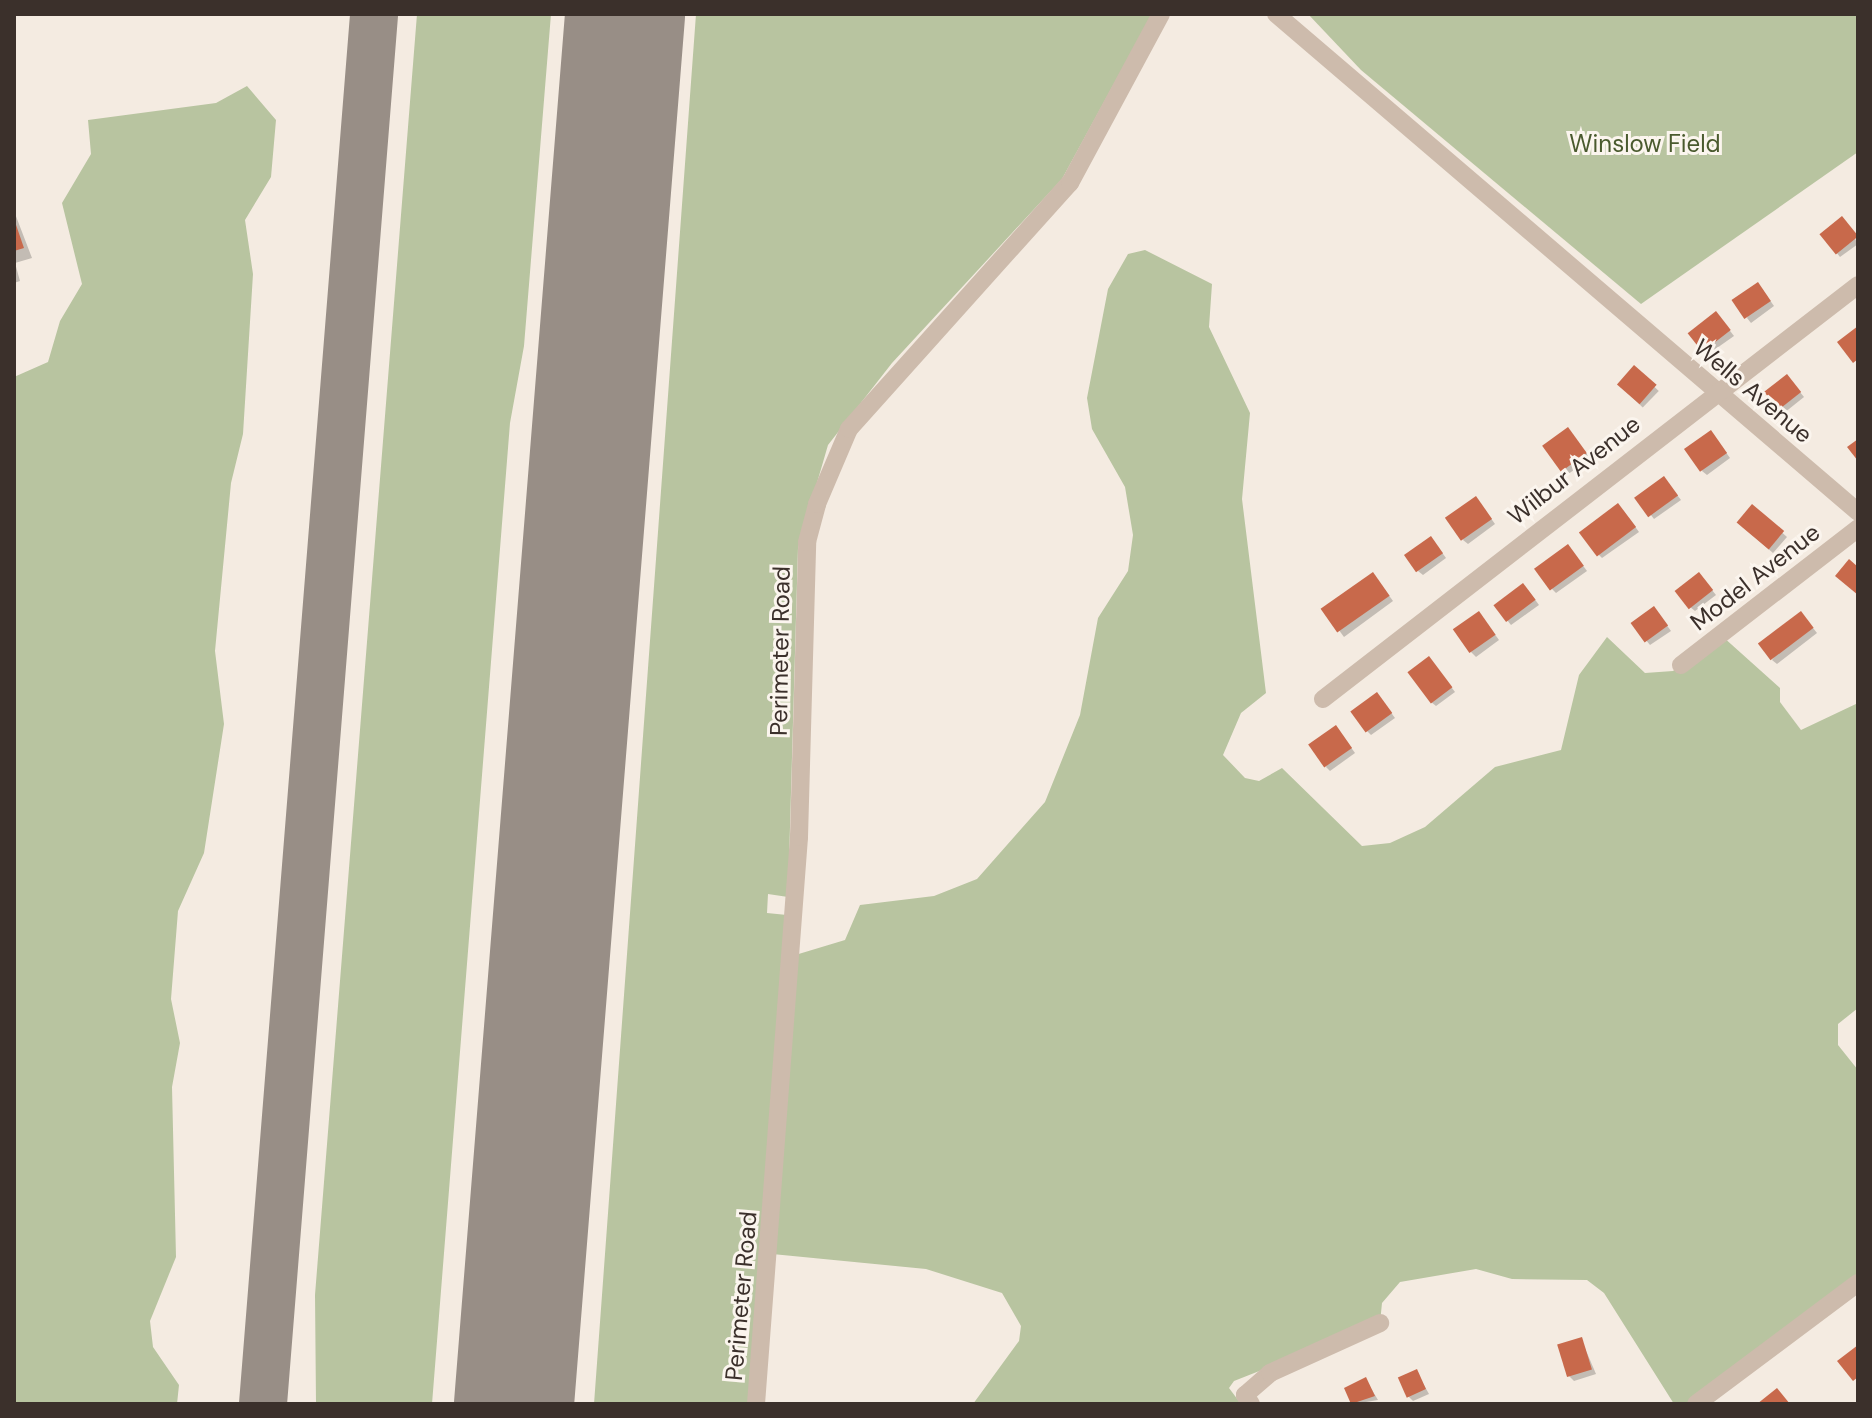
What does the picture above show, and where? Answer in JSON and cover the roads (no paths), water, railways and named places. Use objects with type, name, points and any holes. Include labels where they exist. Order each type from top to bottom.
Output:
[{"type":"street","name":"Perimeter Road","points":[[756,1404],[799,837],[807,542],[817,504],[849,429],[1070,183],[1161,14]]},
{"type":"street","name":"Wells Avenue","points":[[1276,14],[1858,512]]},
{"type":"street","name":"Wilbur Avenue","points":[[1323,699],[1716,391],[1858,285]]},
{"type":"street","name":"Model Avenue","points":[[1681,665],[1858,528]]},
{"type":"street","points":[[1696,1404],[1858,1283]]},
{"type":"street","points":[[1248,1399],[1311,1350],[1380,1323]]},
{"type":"park label","name":"Winslow Field","points":[[1645,144]]}]
